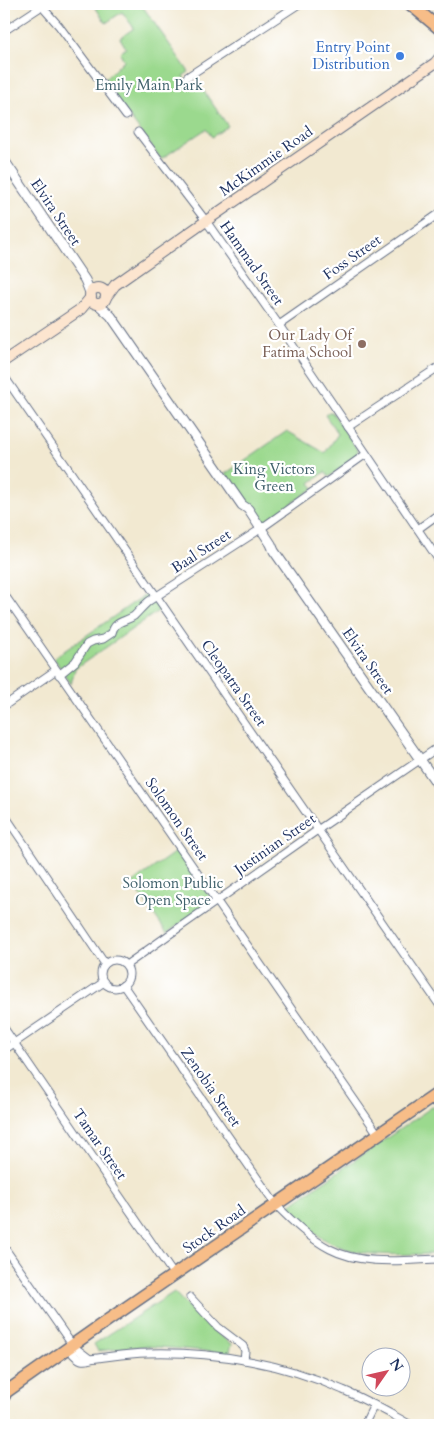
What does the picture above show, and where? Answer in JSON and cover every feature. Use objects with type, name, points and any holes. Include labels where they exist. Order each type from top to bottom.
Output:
[{"type":"main road","points":[[410,4],[440,29]]},
{"type":"main road","name":"McKimmie Road","points":[[98,297],[438,61]]},
{"type":"main road","points":[[4,361],[98,297]]},
{"type":"main road","name":"Stock Road","points":[[5,1394],[437,1094]]},
{"type":"street","points":[[4,31],[45,4]]},
{"type":"street","points":[[45,4],[44,9],[59,26],[126,116]]},
{"type":"street","points":[[187,77],[299,4]]},
{"type":"street","name":"Hammad Street","points":[[138,132],[206,221],[440,562]]},
{"type":"street","name":"Elvira Street","points":[[4,160],[242,505],[243,511],[258,530],[267,546],[274,551],[440,788]]},
{"type":"street","name":"Foss Street","points":[[279,325],[440,213]]},
{"type":"street","points":[[348,427],[440,366]]},
{"type":"street","name":"Cleopatra Street","points":[[4,376],[440,1006]]},
{"type":"street","name":"Baal Street","points":[[4,706],[75,662],[87,644],[93,640],[103,640],[109,636],[115,626],[135,615],[156,596],[258,530],[366,454]]},
{"type":"street","points":[[418,528],[440,513]]},
{"type":"street","name":"Solomon Street","points":[[4,594],[378,1134]]},
{"type":"street","name":"Justinian Street","points":[[126,964],[440,746]]},
{"type":"street","points":[[4,814],[105,964]]},
{"type":"street","points":[[118,960],[126,964],[129,974],[128,980],[123,985],[112,988],[104,982],[101,972],[105,964],[109,961],[118,960]]},
{"type":"street","points":[[4,1050],[104,982]]},
{"type":"street","name":"Zenobia Street","points":[[123,985],[276,1205],[300,1228],[330,1249],[344,1255],[364,1259],[440,1259]]},
{"type":"street","name":"Tamar Street","points":[[4,1028],[174,1275]]},
{"type":"street","points":[[437,1094],[440,1108]]},
{"type":"street","points":[[4,1247],[72,1346],[90,1359],[145,1353],[172,1353],[244,1360],[280,1368],[342,1390],[411,1425]]},
{"type":"street","points":[[190,1297],[218,1327],[243,1346],[245,1351],[244,1360]]},
{"type":"street","points":[[364,1425],[374,1405]]},
{"type":"green space","name":"Emily Main Park","points":[[93,4],[141,4],[189,72],[183,76],[191,87],[198,83],[228,126],[212,137],[206,129],[161,159],[103,81],[124,60],[120,53],[126,48],[120,38],[134,28],[122,12],[106,23]]},
{"type":"green space","name":"King Victors Green","points":[[332,412],[357,449],[357,456],[329,477],[325,472],[310,483],[314,488],[266,521],[259,521],[225,474],[287,431],[325,453],[338,434],[325,415]]},
{"type":"green space","points":[[149,592],[161,609],[75,669],[71,684],[54,658]]},
{"type":"green space","name":"Solomon Public Open Space","points":[[178,850],[211,898],[208,904],[167,933],[132,883]]},
{"type":"green space","points":[[432,1107],[437,1108],[440,1114],[440,1254],[378,1254],[343,1248],[310,1229],[292,1213],[289,1208],[291,1204]]},
{"type":"green space","points":[[174,1292],[207,1326],[232,1344],[229,1354],[145,1346],[98,1351],[94,1344]]},
{"type":"place","name":"Entry Point Distribution","points":[[400,56]]},
{"type":"place","name":"Our Lady Of Fatima School","points":[[362,344]]}]
